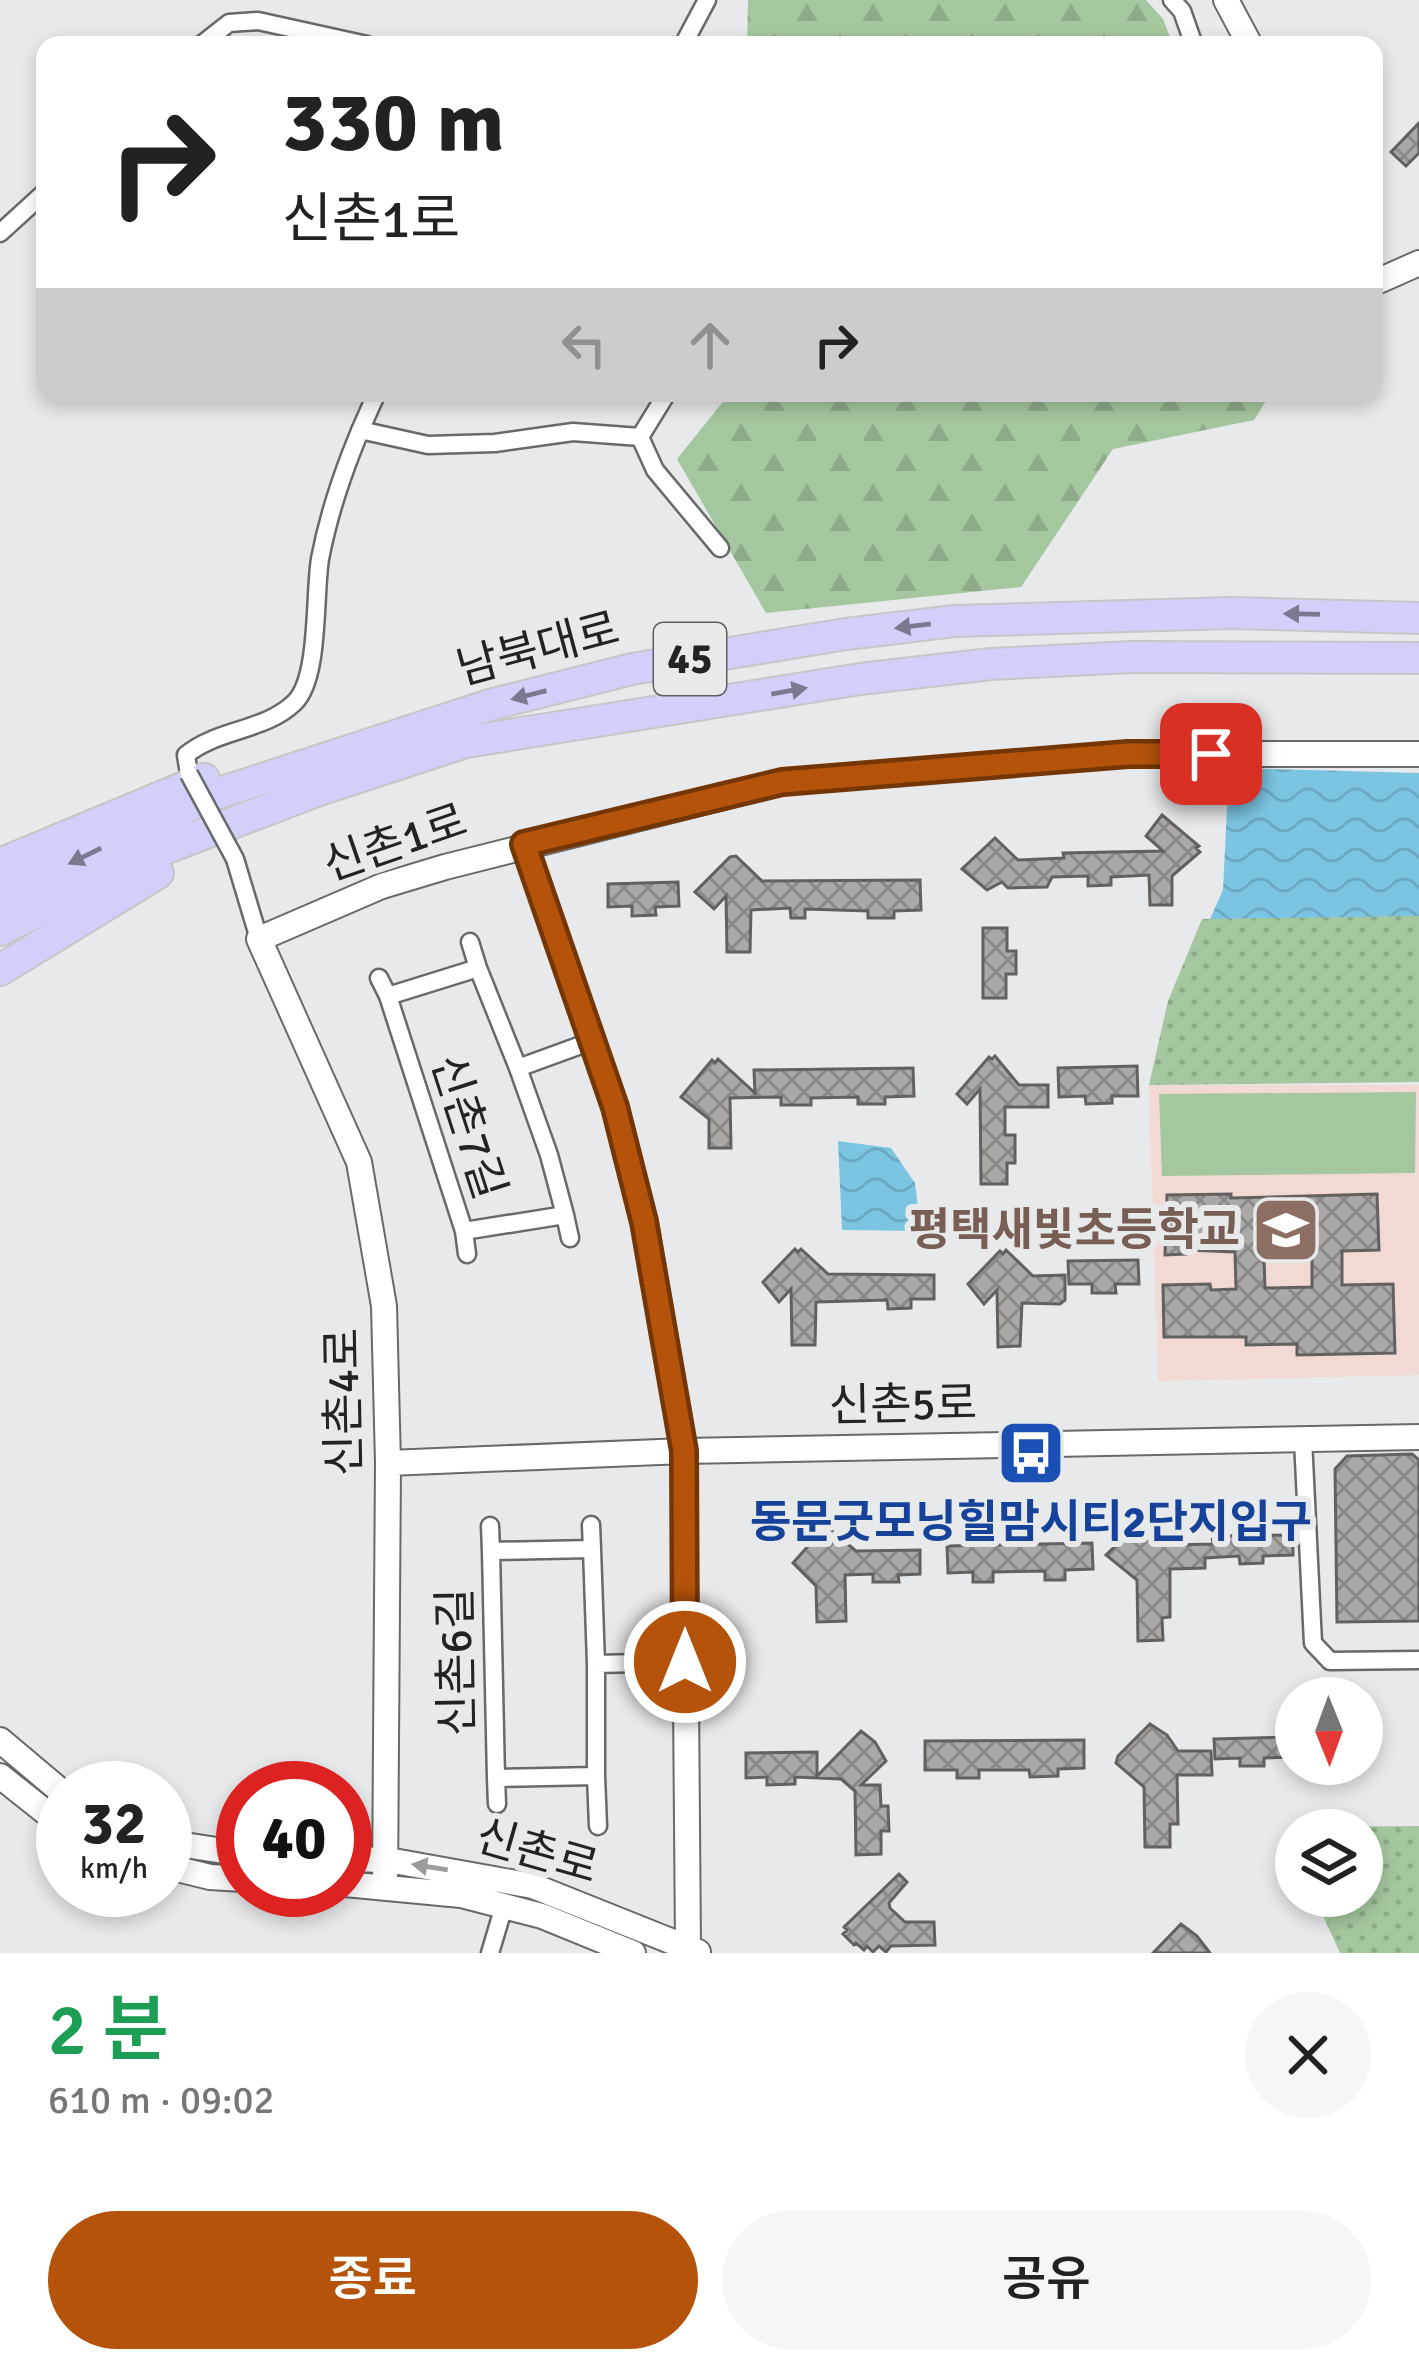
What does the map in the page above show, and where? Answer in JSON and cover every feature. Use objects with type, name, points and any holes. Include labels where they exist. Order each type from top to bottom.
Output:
[{"type":"highway","name":"남북대로","points":[[0,897],[214,795],[493,704],[632,669],[956,620],[1231,613],[1419,618]]},
{"type":"highway","name":"남북대로","points":[[0,930],[156,852],[466,742],[860,679],[991,664],[1132,658],[1419,658]]},
{"type":"highway","points":[[0,864],[250,762],[350,750]]},
{"type":"highway","points":[[0,970],[172,865],[367,786],[391,766]]},
{"type":"street","points":[[687,36],[707,0]]},
{"type":"street","points":[[1172,0],[1182,11],[1191,36]]},
{"type":"street","points":[[1226,0],[1245,36]]},
{"type":"street","points":[[212,36],[229,23],[258,21],[326,36]]},
{"type":"street","points":[[0,233],[36,200]]},
{"type":"street","points":[[1383,280],[1419,263]]},
{"type":"street","points":[[259,939],[235,859],[189,774],[186,755],[298,701],[310,668],[320,559],[350,450],[373,402]]},
{"type":"street","points":[[640,437],[661,402]]},
{"type":"street","points":[[360,430],[428,445],[495,443],[573,431],[640,437]]},
{"type":"street","points":[[640,437],[656,470],[720,548]]},
{"type":"street","name":"신촌1로","points":[[259,939],[382,886],[524,844],[782,782],[1128,754],[1419,754]]},
{"type":"street","points":[[524,844],[615,1107],[644,1222],[684,1451],[694,1950]]},
{"type":"street","name":"신촌4로","points":[[259,939],[358,1162],[384,1306],[388,1463],[385,1886]]},
{"type":"street","name":"신촌7길","points":[[380,978],[464,1231],[565,1215],[549,1155],[470,942]]},
{"type":"street","points":[[388,996],[478,968]]},
{"type":"street","name":"신촌7길","points":[[518,1068],[592,1041]]},
{"type":"street","points":[[565,1215],[570,1238]]},
{"type":"street","points":[[464,1231],[467,1254]]},
{"type":"street","name":"신촌5로","points":[[388,1463],[684,1451],[1419,1437]]},
{"type":"street","points":[[1303,1440],[1313,1643],[1330,1660],[1419,1660]]},
{"type":"street","points":[[591,1525],[598,1826]]},
{"type":"street","points":[[490,1526],[491,1551]]},
{"type":"street","name":"신촌6길","points":[[592,1549],[491,1551],[496,1778],[596,1776]]},
{"type":"street","points":[[596,1664],[685,1662]]},
{"type":"street","points":[[0,1740],[36,1770]]},
{"type":"street","points":[[0,1776],[36,1805]]},
{"type":"street","points":[[496,1778],[497,1804]]},
{"type":"street","name":"신촌로","points":[[372,1860],[532,1886],[694,1950]]},
{"type":"street","name":"신촌로","points":[[372,1885],[461,1895],[504,1906],[542,1916],[633,1953]]},
{"type":"street","points":[[490,1953],[504,1906]]},
{"type":"shaded area","name":"평택새빛초등학교","points":[[1149,1085],[1419,1085],[1419,1375],[1158,1381]]},
{"type":"green space","points":[[748,0],[1146,0],[1163,19],[1170,36],[747,36]]},
{"type":"green space","points":[[723,402],[1265,402],[1254,420],[1113,449],[1021,587],[766,613],[677,459]]},
{"type":"green space","points":[[1419,915],[1419,1082],[1149,1085],[1168,1001],[1202,919]]},
{"type":"green space","points":[[1416,1092],[1415,1173],[1162,1176],[1159,1094]]},
{"type":"green space","points":[[1383,1826],[1419,1826],[1419,1953],[1340,1953],[1324,1917],[1383,1917]]},
{"type":"water","points":[[1229,768],[1419,773],[1419,916],[1210,919],[1223,890]]},
{"type":"water","points":[[838,1141],[891,1148],[915,1183],[921,1231],[842,1230]]},
{"type":"building","points":[[1419,123],[1419,153],[1406,166],[1391,152]]},
{"type":"building","points":[[1162,815],[1199,846],[1200,852],[1172,876],[1172,905],[1150,905],[1149,875],[1111,877],[1111,885],[1088,886],[1088,876],[1052,877],[1047,887],[1008,888],[1002,882],[987,890],[962,869],[995,838],[1018,860],[1064,858],[1063,853],[1163,851],[1146,836]]},
{"type":"building","points":[[736,856],[762,881],[920,880],[921,910],[894,911],[894,918],[868,918],[868,911],[805,909],[805,918],[791,918],[790,908],[751,910],[750,952],[727,952],[726,896],[714,909],[695,892]]},
{"type":"building","points":[[678,882],[679,906],[655,907],[656,915],[632,916],[632,906],[608,907],[608,884]]},
{"type":"building","points":[[983,928],[1007,928],[1007,951],[1016,951],[1016,974],[1006,974],[1006,998],[983,998]]},
{"type":"building","points":[[995,1056],[1019,1085],[1048,1085],[1048,1107],[1005,1107],[1005,1135],[1015,1135],[1015,1163],[1007,1163],[1007,1184],[981,1184],[980,1089],[967,1104],[957,1094]]},
{"type":"building","points":[[718,1059],[755,1093],[754,1070],[913,1068],[914,1096],[885,1097],[885,1104],[858,1104],[858,1097],[811,1098],[811,1105],[781,1105],[781,1097],[730,1098],[731,1148],[709,1148],[709,1119],[681,1097],[712,1060]]},
{"type":"building","points":[[1137,1066],[1138,1096],[1112,1096],[1112,1103],[1086,1104],[1085,1096],[1059,1097],[1058,1068]]},
{"type":"building","points":[[1377,1194],[1379,1250],[1342,1251],[1342,1285],[1393,1284],[1395,1353],[1297,1355],[1297,1344],[1246,1345],[1246,1337],[1164,1337],[1163,1285],[1236,1289],[1235,1252],[1186,1250],[1186,1254],[1165,1255],[1167,1195]],"holes":[[[1312,1256],[1312,1287],[1265,1288],[1264,1257]]]},
{"type":"building","points":[[795,1249],[801,1249],[828,1274],[934,1275],[934,1299],[911,1299],[911,1308],[888,1309],[887,1300],[816,1302],[815,1345],[792,1345],[791,1289],[779,1302],[763,1282]]},
{"type":"building","points":[[1006,1250],[1033,1276],[1065,1275],[1065,1300],[1060,1304],[1022,1303],[1020,1346],[998,1347],[997,1290],[984,1304],[968,1284]]},
{"type":"building","points":[[1138,1260],[1139,1284],[1115,1284],[1116,1293],[1092,1293],[1092,1284],[1069,1284],[1068,1261]]},
{"type":"building","points":[[1412,1454],[1419,1460],[1419,1621],[1337,1622],[1335,1469],[1347,1456]]},
{"type":"building","points":[[1149,1514],[1171,1545],[1213,1544],[1212,1536],[1293,1535],[1293,1555],[1263,1556],[1263,1563],[1240,1564],[1239,1556],[1205,1558],[1205,1568],[1170,1569],[1170,1617],[1162,1618],[1163,1640],[1138,1641],[1137,1580],[1106,1555]]},
{"type":"building","points":[[826,1526],[856,1551],[920,1550],[920,1574],[898,1575],[899,1582],[873,1582],[873,1574],[845,1575],[846,1621],[817,1622],[816,1586],[793,1563]]},
{"type":"building","points":[[1092,1543],[1093,1569],[1065,1570],[1065,1580],[1045,1580],[1045,1571],[993,1572],[993,1582],[973,1582],[973,1572],[948,1573],[947,1546]]},
{"type":"building","points":[[1150,1724],[1167,1735],[1178,1751],[1211,1751],[1212,1775],[1177,1775],[1178,1824],[1170,1824],[1170,1847],[1145,1847],[1144,1787],[1116,1763]]},
{"type":"building","points":[[861,1731],[875,1742],[886,1761],[861,1785],[880,1785],[881,1806],[888,1806],[889,1831],[881,1831],[881,1854],[856,1855],[855,1791],[841,1779],[795,1777],[795,1784],[767,1785],[767,1777],[746,1778],[746,1753],[817,1752],[817,1776]]},
{"type":"building","points":[[1275,1737],[1275,1758],[1264,1758],[1264,1766],[1240,1766],[1240,1758],[1215,1759],[1214,1739]]},
{"type":"building","points":[[1084,1740],[1084,1768],[1058,1769],[1058,1776],[1030,1777],[1029,1770],[979,1770],[979,1778],[957,1778],[957,1770],[925,1770],[925,1741]]},
{"type":"building","points":[[899,1874],[907,1882],[890,1908],[905,1922],[934,1922],[935,1945],[891,1946],[886,1952],[879,1946],[873,1952],[854,1945],[843,1934],[844,1927]]},
{"type":"building","points":[[1181,1924],[1197,1936],[1210,1953],[1153,1953]]},
{"type":"place","name":"평택새빛초등학교","points":[[1286,1230]]},
{"type":"place","name":"동문굿모닝힐맘시티2단지입구","points":[[1031,1453]]},
{"type":"route","points":[[685,1662],[684,1451],[644,1222],[615,1107],[524,844],[782,782],[1128,754],[1211,754]]}]
